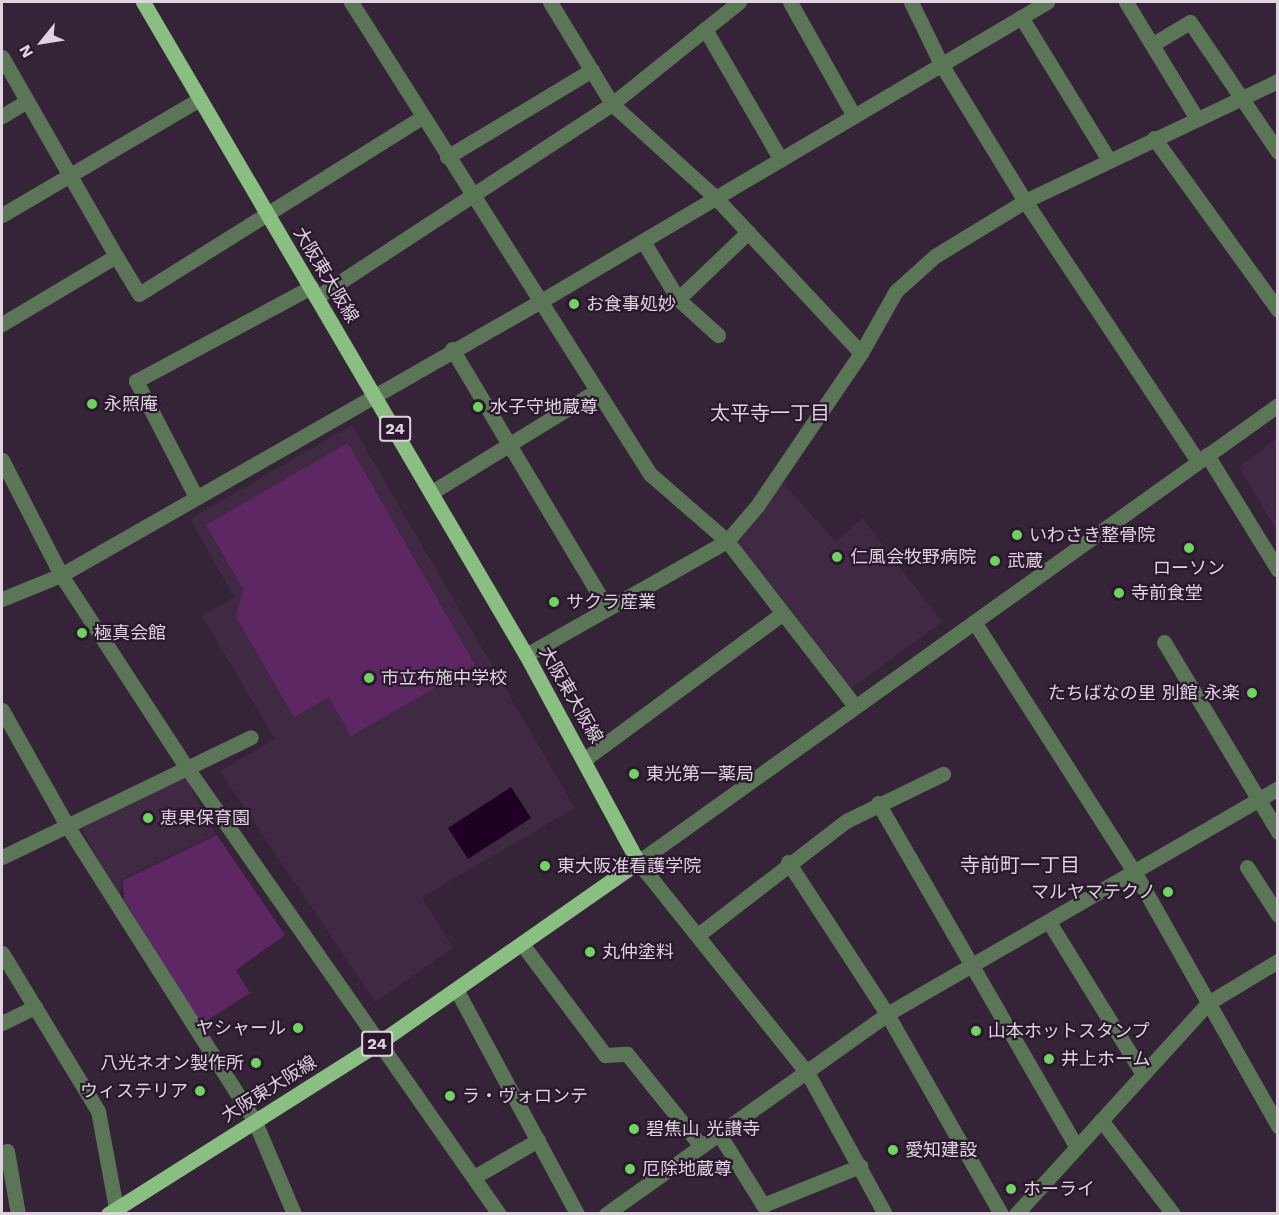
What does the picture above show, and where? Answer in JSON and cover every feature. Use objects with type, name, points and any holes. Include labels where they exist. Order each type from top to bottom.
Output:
[{"type":"main road","name":"大阪東大阪線","points":[[114,1212],[380,1041],[638,862],[585,759],[526,655],[143,2]]},
{"type":"street","points":[[351,2],[471,195],[650,474],[727,541],[854,705]]},
{"type":"street","points":[[550,2],[612,104],[716,198],[861,353]]},
{"type":"street","points":[[196,497],[136,381],[314,292],[471,195],[612,104],[740,2]]},
{"type":"street","points":[[790,2],[854,116]]},
{"type":"street","points":[[911,2],[941,64],[1024,201],[1278,570]]},
{"type":"street","points":[[2,599],[61,575],[452,349],[541,301],[1047,2]]},
{"type":"street","points":[[1126,2],[1196,117]]},
{"type":"street","points":[[1021,17],[1109,160]]},
{"type":"street","points":[[1152,44],[1190,22],[1239,99],[1278,152]]},
{"type":"street","points":[[705,29],[781,160]]},
{"type":"street","points":[[2,57],[25,102],[138,294],[422,117]]},
{"type":"street","points":[[447,157],[591,70]]},
{"type":"street","points":[[526,655],[727,541],[757,506],[861,353],[904,284],[974,227],[1196,117],[1278,81]]},
{"type":"street","points":[[2,215],[200,99]]},
{"type":"street","points":[[2,116],[25,102]]},
{"type":"street","points":[[1154,138],[1278,310]]},
{"type":"street","points":[[678,299],[748,232]]},
{"type":"street","points":[[643,241],[678,299],[718,335]]},
{"type":"street","points":[[2,324],[116,256]]},
{"type":"street","points":[[452,349],[607,608]]},
{"type":"street","points":[[432,492],[596,391]]},
{"type":"street","points":[[885,1214],[808,1074],[638,862],[854,705],[975,622],[1278,405]]},
{"type":"street","points":[[3,470],[61,575],[187,768],[499,1214]]},
{"type":"street","points":[[585,759],[782,614]]},
{"type":"street","points":[[975,622],[1135,873],[1278,1126]]},
{"type":"street","points":[[1164,642],[1278,832]]},
{"type":"street","points":[[2,710],[68,827],[255,1122],[294,1214]]},
{"type":"street","points":[[2,857],[251,737]]},
{"type":"street","points":[[698,935],[788,862],[878,802],[943,774]]},
{"type":"street","points":[[606,1214],[808,1074],[887,1014],[1135,873],[1278,788]]},
{"type":"street","points":[[878,802],[974,964],[1077,1147]]},
{"type":"street","points":[[788,862],[887,1014],[1002,1214]]},
{"type":"street","points":[[1247,867],[1278,915]]},
{"type":"street","points":[[1049,922],[1143,1074]]},
{"type":"street","points":[[522,944],[605,1055],[627,1054],[702,1146]]},
{"type":"street","points":[[2,953],[98,1111],[114,1212]]},
{"type":"street","points":[[1016,1214],[1208,1003],[1278,961]]},
{"type":"street","points":[[456,989],[577,1214]]},
{"type":"street","points":[[2,1023],[35,1007]]},
{"type":"street","points":[[1101,1120],[1173,1214]]},
{"type":"street","points":[[719,1134],[766,1209],[860,1166]]},
{"type":"street","points":[[474,1177],[538,1140]]},
{"type":"street","points":[[7,1151],[18,1214]]},
{"type":"shaded area","name":"市立布施中学校","points":[[352,425],[575,808],[422,897],[453,948],[375,1002],[220,771],[275,739],[202,616],[234,597],[190,519]]},
{"type":"shaded area","points":[[1277,438],[1277,531],[1239,467]]},
{"type":"shaded area","points":[[348,443],[475,665],[351,736],[329,697],[294,717],[236,617],[243,589],[206,525]]},
{"type":"shaded area","points":[[782,482],[836,542],[862,518],[942,622],[850,689],[736,542]]},
{"type":"shaded area","points":[[176,778],[187,781],[216,834],[122,879],[120,896],[80,827]]},
{"type":"shaded area","points":[[511,787],[531,818],[468,859],[448,828]]},
{"type":"shaded area","points":[[217,835],[285,935],[236,970],[250,993],[200,1025],[124,899],[123,880]]},
{"type":"place","name":"お食事処妙","points":[[574,304]]},
{"type":"place","name":"永照庵","points":[[92,404]]},
{"type":"place","name":"水子守地蔵尊","points":[[478,407]]},
{"type":"place","name":"いわさき整骨院","points":[[1017,535]]},
{"type":"place","name":"ローソン","points":[[1189,548]]},
{"type":"place","name":"仁風会牧野病院","points":[[837,557]]},
{"type":"place","name":"武蔵","points":[[995,561]]},
{"type":"place","name":"寺前食堂","points":[[1119,593]]},
{"type":"place","name":"サクラ産業","points":[[554,602]]},
{"type":"place","name":"極真会館","points":[[82,633]]},
{"type":"place","name":"市立布施中学校","points":[[369,678]]},
{"type":"place","name":"たちばなの里 別館 永楽","points":[[1252,693]]},
{"type":"place","name":"東光第一薬局","points":[[634,774]]},
{"type":"place","name":"恵果保育園","points":[[148,818]]},
{"type":"place","name":"東大阪准看護学院","points":[[545,866]]},
{"type":"place","name":"マルヤマテクノ","points":[[1168,892]]},
{"type":"place","name":"丸仲塗料","points":[[590,952]]},
{"type":"place","name":"ヤシャール","points":[[298,1028]]},
{"type":"place","name":"山本ホットスタンプ","points":[[976,1031]]},
{"type":"place","name":"井上ホーム","points":[[1049,1059]]},
{"type":"place","name":"八光ネオン製作所","points":[[256,1063]]},
{"type":"place","name":"ウィステリア","points":[[200,1091]]},
{"type":"place","name":"ラ・ヴォロンテ","points":[[450,1096]]},
{"type":"place","name":"碧焦山 光讃寺","points":[[634,1129]]},
{"type":"place","name":"愛知建設","points":[[893,1150]]},
{"type":"place","name":"厄除地蔵尊","points":[[630,1169]]},
{"type":"place","name":"ホーライ","points":[[1011,1189]]},
{"type":"district","name":"太平寺一丁目","points":[[770,413]]},
{"type":"district","name":"寺前町一丁目","points":[[1020,865]]}]
